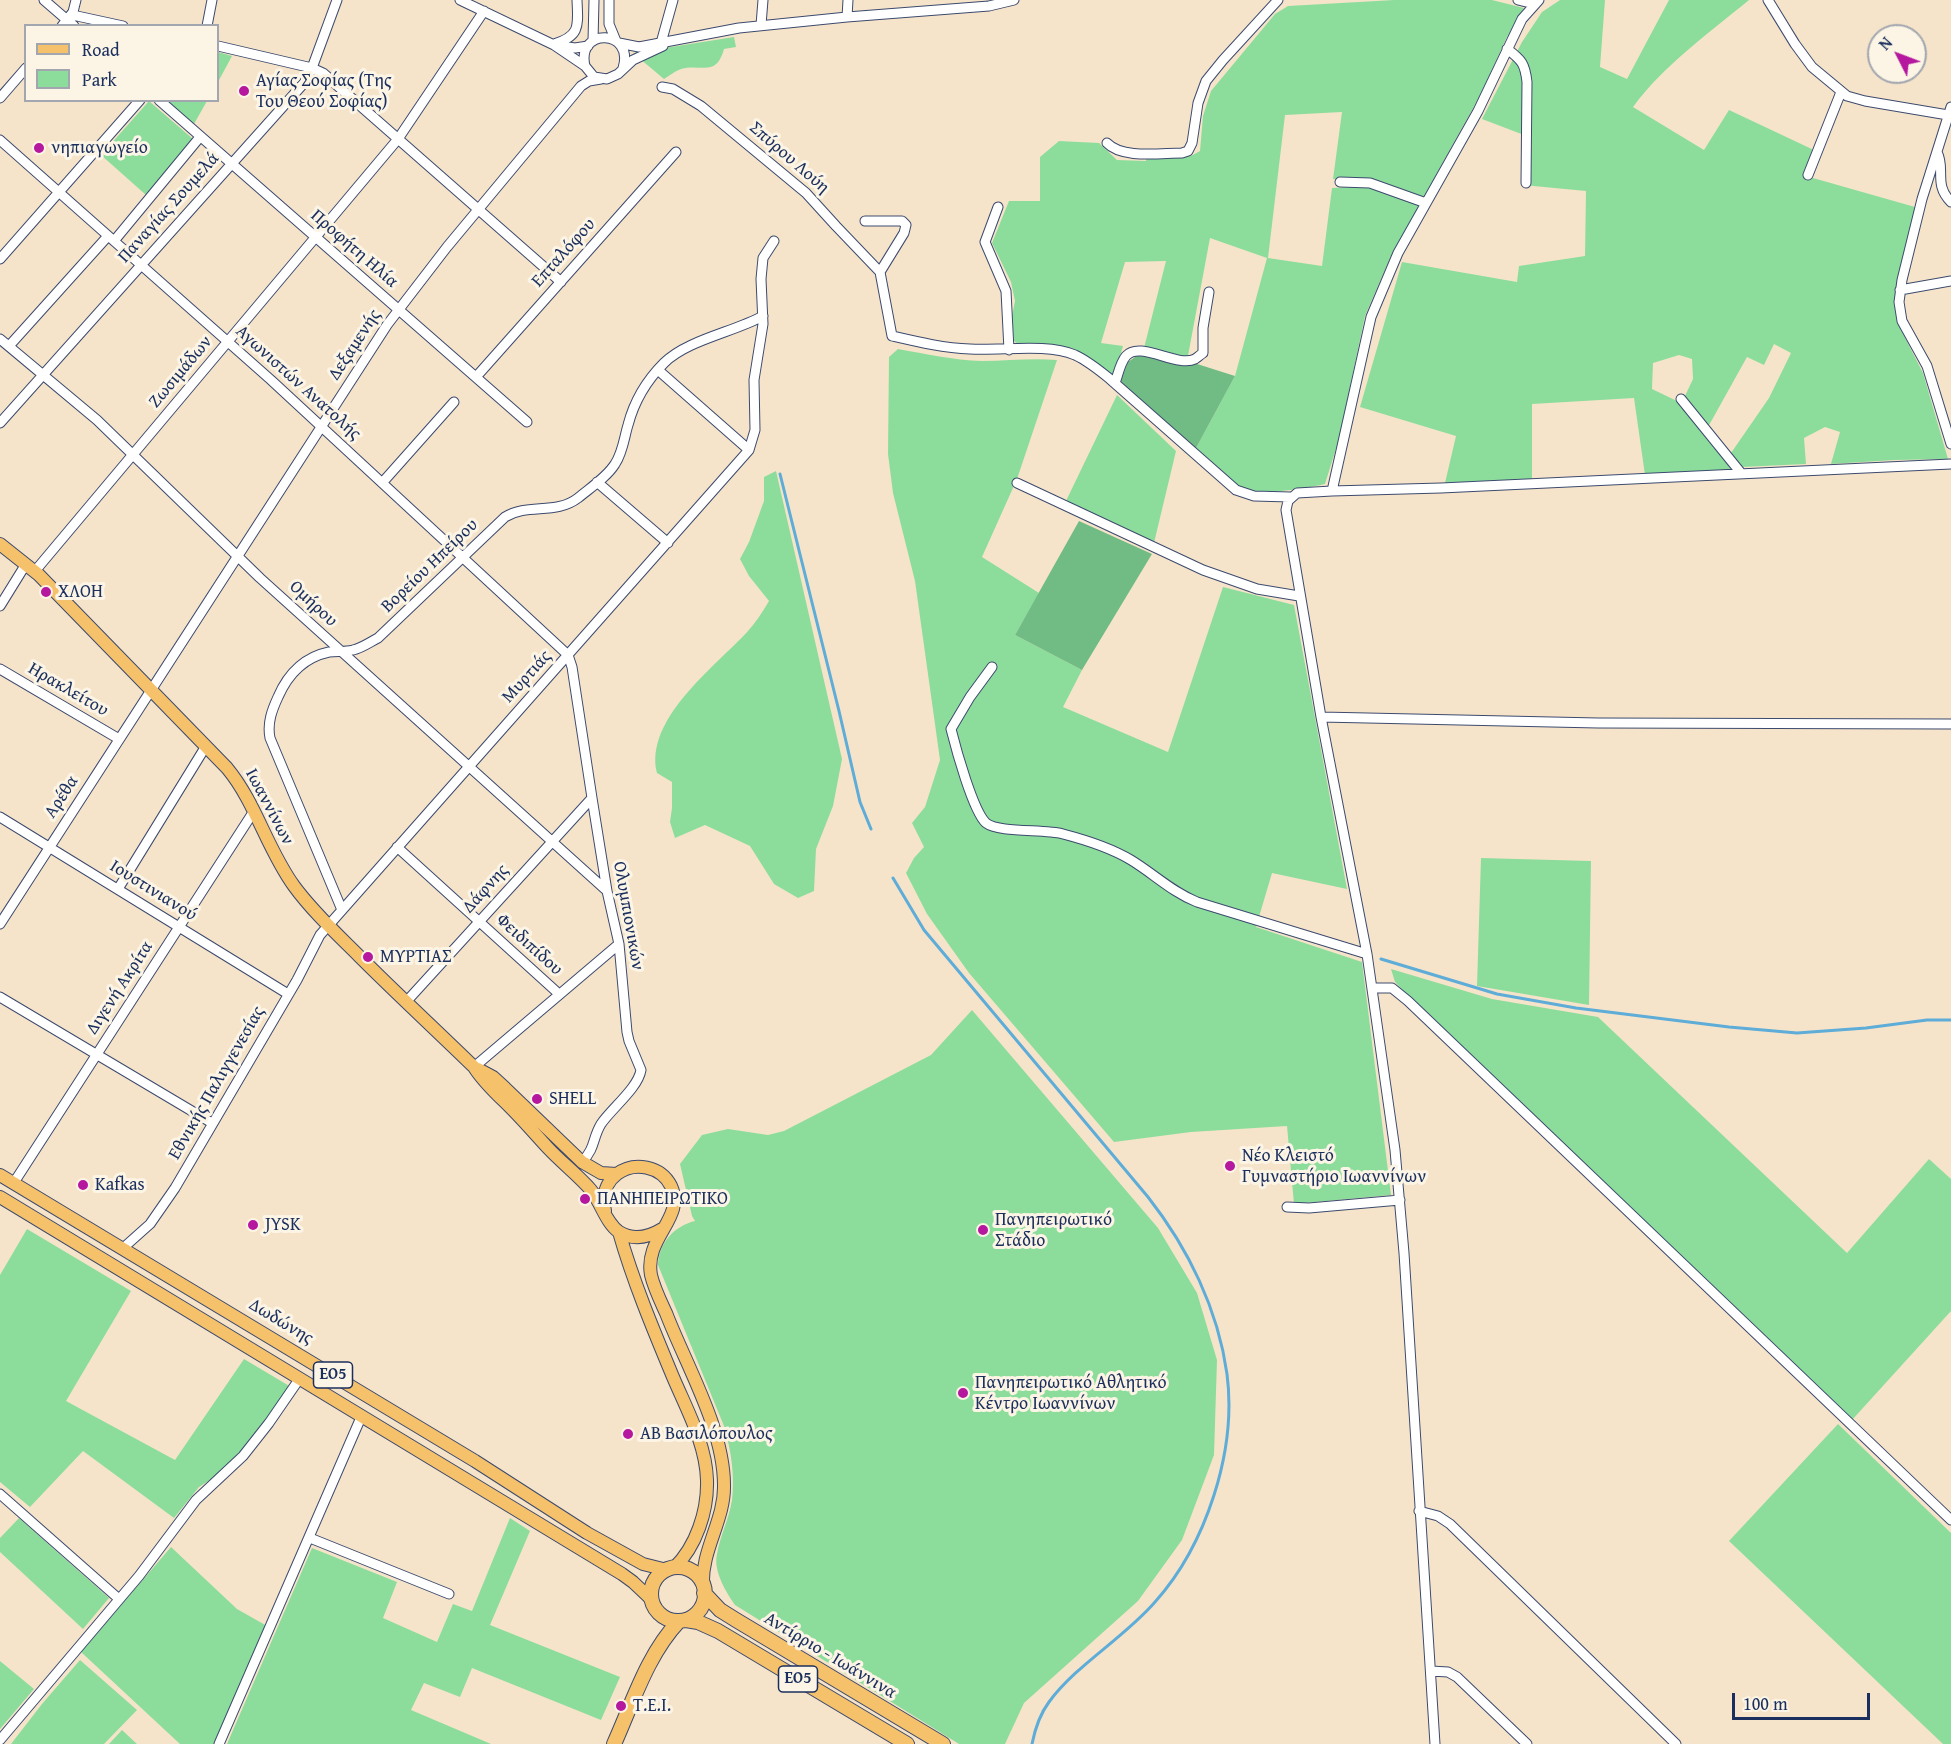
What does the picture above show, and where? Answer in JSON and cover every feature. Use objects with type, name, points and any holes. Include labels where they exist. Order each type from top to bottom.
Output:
[{"type":"highway","name":"ΕΟ5","points":[[671,1569],[682,1568],[695,1574],[704,1589]]},
{"type":"highway","points":[[653,1656],[658,1631],[651,1592],[656,1579],[671,1569]]},
{"type":"highway","points":[[614,1744],[653,1656],[666,1635],[683,1620],[698,1612],[704,1600],[704,1589]]},
{"type":"highway","name":"Αντίρριο - Ιωάννινα","points":[[704,1589],[720,1610],[943,1744]]},
{"type":"highway","name":"ΕΟ5","points":[[654,1604],[666,1618],[683,1620]]},
{"type":"highway","name":"Αντίρριο - Ιωάννινα","points":[[683,1620],[698,1622],[718,1631],[907,1744]]},
{"type":"main road","name":"Ιωαννίνων","points":[[0,544],[30,568],[152,689],[233,775],[254,811],[274,856],[285,874],[328,925],[474,1067]]},
{"type":"main road","points":[[474,1067],[493,1077],[582,1162],[601,1173],[617,1174]]},
{"type":"main road","points":[[474,1067],[487,1085],[588,1187],[611,1224],[619,1232],[640,1238],[662,1229]]},
{"type":"main road","points":[[605,1214],[603,1203],[609,1182],[628,1168],[640,1166],[652,1169],[666,1180],[674,1196],[674,1208],[670,1219],[653,1247],[651,1275],[712,1425],[723,1465],[723,1501],[703,1562],[704,1589]]},
{"type":"main road","name":"Δωδώνης","points":[[0,1175],[475,1461],[587,1533],[643,1564],[671,1569]]},
{"type":"main road","name":"Δωδώνης","points":[[0,1197],[622,1574],[654,1604]]},
{"type":"main road","points":[[619,1232],[647,1314],[697,1435],[706,1466],[707,1497],[702,1516],[687,1554],[671,1569]]},
{"type":"street","points":[[44,0],[68,24]]},
{"type":"street","points":[[68,24],[76,0]]},
{"type":"street","points":[[207,24],[212,0]]},
{"type":"street","name":"Παναγίας Σουμελά","points":[[0,423],[304,83],[312,68],[337,0]]},
{"type":"street","points":[[460,0],[554,45],[601,79],[614,77],[633,60],[673,41]]},
{"type":"street","points":[[554,45],[565,41],[576,32],[577,0]]},
{"type":"street","points":[[585,66],[584,52],[590,43],[594,0]]},
{"type":"street","points":[[609,0],[609,24],[625,55],[623,68]]},
{"type":"street","points":[[661,43],[673,0]]},
{"type":"street","points":[[761,26],[763,0]]},
{"type":"street","points":[[847,16],[848,0]]},
{"type":"street","points":[[554,45],[575,48],[606,37],[639,47],[715,32],[761,26],[937,5],[997,5],[1014,0]]},
{"type":"street","points":[[1107,143],[1116,150],[1130,153],[1188,151],[1192,143],[1203,87],[1223,60],[1278,0]]},
{"type":"street","points":[[1518,0],[1537,2]]},
{"type":"street","points":[[1768,0],[1812,67],[1841,92],[1851,98],[1865,101],[1950,111],[1922,199],[1900,290],[1899,309],[1902,321],[1927,366],[1951,444]]},
{"type":"street","points":[[1332,491],[1371,317],[1398,253],[1478,111],[1522,19],[1537,2]]},
{"type":"street","name":"Ζωσιμάδων","points":[[0,606],[30,568],[133,454],[398,139],[484,11]]},
{"type":"street","points":[[68,24],[72,16],[114,24]]},
{"type":"street","points":[[219,46],[312,68],[323,73],[561,282]]},
{"type":"street","points":[[1507,49],[1525,66],[1527,82],[1526,183]]},
{"type":"street","points":[[0,98],[24,70]]},
{"type":"street","name":"Δεξαμενής","points":[[152,689],[398,309],[581,86],[589,81],[601,79]]},
{"type":"street","name":"Σπύρου Λούη","points":[[662,87],[673,89],[711,113],[806,193],[880,272]]},
{"type":"street","points":[[1808,175],[1841,92]]},
{"type":"street","points":[[0,259],[138,102]]},
{"type":"street","name":"Προφήτη Ηλία","points":[[161,102],[527,422]]},
{"type":"street","points":[[9,346],[111,239],[200,137]]},
{"type":"street","name":"Αγωνιστών Ανατολής","points":[[0,140],[228,341],[568,656]]},
{"type":"street","name":"Επταλόφου","points":[[476,377],[676,152]]},
{"type":"street","points":[[1937,152],[1940,159],[1941,186],[1951,202]]},
{"type":"street","points":[[1340,182],[1370,183],[1426,203]]},
{"type":"street","points":[[998,207],[985,242],[1006,291],[1009,350]]},
{"type":"street","points":[[865,221],[902,220],[906,223],[906,230],[880,272],[892,336],[942,347],[1054,350],[1073,354],[1092,364],[1115,383],[1236,490],[1254,495],[1290,497],[1297,493],[1332,491],[1951,464]]},
{"type":"street","points":[[658,370],[749,450],[755,430],[754,380],[763,316],[761,279],[763,258],[774,241]]},
{"type":"street","points":[[1900,290],[1951,281]]},
{"type":"street","points":[[1115,383],[1124,357],[1131,351],[1181,360],[1194,360],[1203,353],[1203,328],[1209,292]]},
{"type":"street","name":"Βορείου Ηπείρου","points":[[342,910],[274,750],[269,730],[271,714],[278,697],[293,672],[318,656],[362,647],[378,638],[510,514],[520,510],[562,507],[572,502],[617,462],[632,411],[641,393],[668,359],[683,350],[763,316]]},
{"type":"street","name":"Ομήρου","points":[[0,339],[133,454],[340,651],[607,891]]},
{"type":"street","points":[[1681,399],[1741,473]]},
{"type":"street","points":[[382,483],[454,402]]},
{"type":"street","name":"Μυρτιάς","points":[[328,925],[749,450]]},
{"type":"street","points":[[597,482],[668,543]]},
{"type":"street","points":[[1017,483],[1195,567],[1257,589],[1299,596]]},
{"type":"street","points":[[1290,497],[1286,510],[1299,596],[1367,954],[1391,1113],[1400,1200],[1435,1744]]},
{"type":"street","name":"Ολυμπιονικών","points":[[568,656],[572,667],[607,891],[619,944],[627,1032],[640,1073],[636,1082],[600,1126],[594,1145],[582,1162]]},
{"type":"street","points":[[992,667],[970,697],[951,729],[975,806],[988,824],[999,828],[1054,832],[1087,842],[1126,857],[1180,895],[1197,902],[1367,954]]},
{"type":"street","name":"Ηρακλείτου","points":[[0,669],[119,739]]},
{"type":"street","name":"Αρέθα","points":[[0,924],[152,689]]},
{"type":"street","points":[[1321,717],[1622,723],[1951,724]]},
{"type":"street","points":[[118,889],[206,746]]},
{"type":"street","name":"Δάφνης","points":[[406,1002],[592,798]]},
{"type":"street","name":"Διγενή Ακρίτα","points":[[14,1184],[254,811]]},
{"type":"street","name":"Ιουστινιανού","points":[[0,817],[288,994]]},
{"type":"street","name":"Φειδιπίδου","points":[[397,847],[559,994]]},
{"type":"street","name":"Εθνικής Παλιγγενεσίας","points":[[122,1249],[145,1230],[163,1207],[297,980],[315,942],[328,925]]},
{"type":"street","points":[[474,1067],[619,944]]},
{"type":"street","points":[[1372,988],[1392,988],[1407,1001],[1951,1520]]},
{"type":"street","points":[[0,998],[212,1123]]},
{"type":"street","points":[[1287,1207],[1309,1208],[1400,1200]]},
{"type":"street","points":[[0,1740],[158,1554],[196,1500],[236,1463],[254,1442],[300,1378]]},
{"type":"street","points":[[219,1744],[362,1415]]},
{"type":"street","points":[[0,1494],[119,1599]]},
{"type":"street","points":[[1419,1511],[1438,1516],[1450,1524],[1676,1744]]},
{"type":"street","points":[[310,1538],[449,1594]]},
{"type":"street","points":[[1431,1671],[1448,1672],[1456,1677],[1527,1744]]},
{"type":"green space","points":[[1394,0],[1492,0],[1524,8],[1506,39],[1481,94],[1423,198],[1372,180],[1333,179],[1342,112],[1285,115],[1268,258],[1322,266],[1332,188],[1370,186],[1421,205],[1393,251],[1365,316],[1339,439],[1325,484],[1273,492],[1246,490],[1226,477],[1195,450],[1235,376],[1267,258],[1210,238],[1187,361],[1144,348],[1166,261],[1125,262],[1101,343],[1123,346],[1114,377],[1090,359],[1070,350],[1048,346],[1019,345],[1014,341],[1012,316],[1015,301],[1011,282],[992,243],[1009,201],[1040,201],[1040,157],[1059,141],[1099,143],[1117,160],[1146,161],[1146,157],[1191,156],[1200,151],[1203,116],[1211,91],[1275,14],[1288,6]]},
{"type":"green space","points":[[1560,0],[1605,0],[1600,67],[1627,79],[1669,0],[1749,0],[1673,63],[1633,107],[1704,150],[1729,110],[1816,151],[1806,176],[1915,207],[1895,292],[1897,322],[1923,373],[1948,459],[1831,464],[1840,432],[1825,427],[1804,438],[1806,464],[1742,467],[1731,453],[1769,398],[1791,353],[1774,344],[1764,365],[1747,357],[1708,427],[1684,398],[1693,379],[1692,359],[1679,355],[1653,363],[1652,389],[1679,402],[1725,458],[1731,470],[1645,475],[1634,398],[1532,404],[1532,479],[1445,483],[1456,436],[1360,407],[1402,262],[1517,282],[1519,266],[1585,256],[1586,191],[1523,185],[1524,135],[1482,119],[1522,42],[1542,12]]},
{"type":"green space","points":[[734,37],[736,47],[724,49],[717,64],[707,68],[681,69],[664,79],[633,53]]},
{"type":"green space","points":[[219,52],[232,56],[219,80]]},
{"type":"green space","points":[[148,102],[193,139],[146,195],[101,155]]},
{"type":"green space","points":[[167,102],[206,102],[194,124]]},
{"type":"green space","points":[[898,349],[971,360],[1057,360],[1017,479],[982,557],[1039,593],[1015,635],[1082,670],[1063,707],[1168,752],[1223,587],[1294,605],[1347,889],[1272,873],[1256,927],[1362,962],[1391,1195],[1294,1204],[1287,1126],[1191,1132],[1114,1142],[969,973],[927,914],[906,873],[914,858],[924,847],[912,823],[925,807],[940,760],[915,581],[893,493],[888,454],[889,357]]},
{"type":"green space","points":[[1138,355],[1186,366],[1194,363],[1235,376],[1195,450],[1119,382],[1128,362]]},
{"type":"green space","points":[[1117,395],[1176,451],[1154,543],[1066,501]]},
{"type":"green space","points":[[776,471],[842,759],[833,806],[816,849],[814,891],[798,898],[774,884],[750,846],[705,825],[675,838],[670,822],[672,782],[657,773],[656,753],[661,733],[671,714],[685,695],[748,631],[769,601],[749,576],[740,559],[749,542],[764,501],[764,477]]},
{"type":"green space","points":[[1079,521],[1152,554],[1082,670],[1015,635]]},
{"type":"green space","points":[[1481,858],[1591,861],[1589,1005],[1477,986]]},
{"type":"green space","points":[[1391,969],[1492,999],[1598,1017],[1847,1253],[1929,1159],[1951,1179],[1951,1311],[1852,1420],[1408,996],[1395,982]]},
{"type":"green space","name":"Πανηπειρωτικό Αθλητικό Κέντρο Ιωαννίνων","points":[[972,1010],[1158,1228],[1197,1293],[1217,1360],[1214,1455],[1182,1540],[1138,1601],[1024,1703],[1005,1744],[959,1744],[735,1605],[721,1581],[716,1561],[733,1491],[729,1444],[724,1426],[658,1265],[661,1250],[674,1231],[695,1221],[680,1164],[702,1135],[728,1129],[768,1135],[784,1131],[931,1055]]},
{"type":"green space","points":[[27,1229],[131,1291],[66,1401],[175,1460],[244,1359],[291,1387],[271,1416],[239,1454],[218,1475],[199,1487],[174,1518],[83,1451],[30,1507],[0,1482],[0,1275]]},
{"type":"green space","points":[[1838,1424],[1951,1533],[1951,1744],[1943,1744],[1729,1541]]},
{"type":"green space","points":[[19,1518],[109,1598],[83,1629],[0,1552],[0,1538]]},
{"type":"green space","points":[[510,1518],[530,1531],[490,1625],[620,1677],[601,1720],[472,1668],[460,1697],[424,1683],[411,1710],[491,1744],[227,1744],[312,1548],[397,1582],[383,1618],[437,1642],[453,1604],[472,1611]]},
{"type":"green space","points":[[171,1547],[237,1609],[267,1626],[214,1744],[180,1744],[81,1652]]},
{"type":"green space","points":[[80,1660],[137,1710],[104,1744],[11,1744],[42,1704]]},
{"type":"green space","points":[[0,1661],[34,1689],[0,1729]]},
{"type":"green space","points":[[122,1730],[137,1744],[109,1744]]},
{"type":"waterway","points":[[780,474],[860,802],[871,829]]},
{"type":"waterway","points":[[893,878],[924,930],[1163,1217],[1188,1258],[1209,1303],[1223,1350],[1227,1374],[1229,1404],[1222,1465],[1214,1496],[1189,1553],[1173,1579],[1143,1615],[1073,1676],[1049,1702],[1036,1727],[1032,1744]]},
{"type":"waterway","points":[[1381,959],[1497,994],[1576,1008],[1729,1027],[1797,1033],[1866,1028],[1927,1020],[1951,1020]]},
{"type":"place","name":"Αγίας Σοφίας (Της Του Θεού Σοφίας)","points":[[244,91]]},
{"type":"place","name":"νηπιαγωγείο","points":[[39,148]]},
{"type":"place","name":"ΧΛΟΗ","points":[[46,592]]},
{"type":"place","name":"ΜΥΡΤΙΑΣ","points":[[368,957]]},
{"type":"place","name":"SHELL","points":[[537,1099]]},
{"type":"place","name":"Νέο Κλειστό Γυμναστήριο Ιωαννίνων","points":[[1230,1166]]},
{"type":"place","name":"Kafkas","points":[[83,1185]]},
{"type":"place","name":"ΠΑΝΗΠΕΙΡΩΤΙΚΟ","points":[[585,1199]]},
{"type":"place","name":"JYSK","points":[[253,1225]]},
{"type":"place","name":"Πανηπειρωτικό Στάδιο","points":[[983,1230]]},
{"type":"place","name":"Πανηπειρωτικό Αθλητικό Κέντρο Ιωαννίνων","points":[[963,1393]]},
{"type":"place","name":"ΑΒ Βασιλόπουλος","points":[[628,1434]]},
{"type":"place","name":"Τ.Ε.Ι.","points":[[621,1706]]}]
